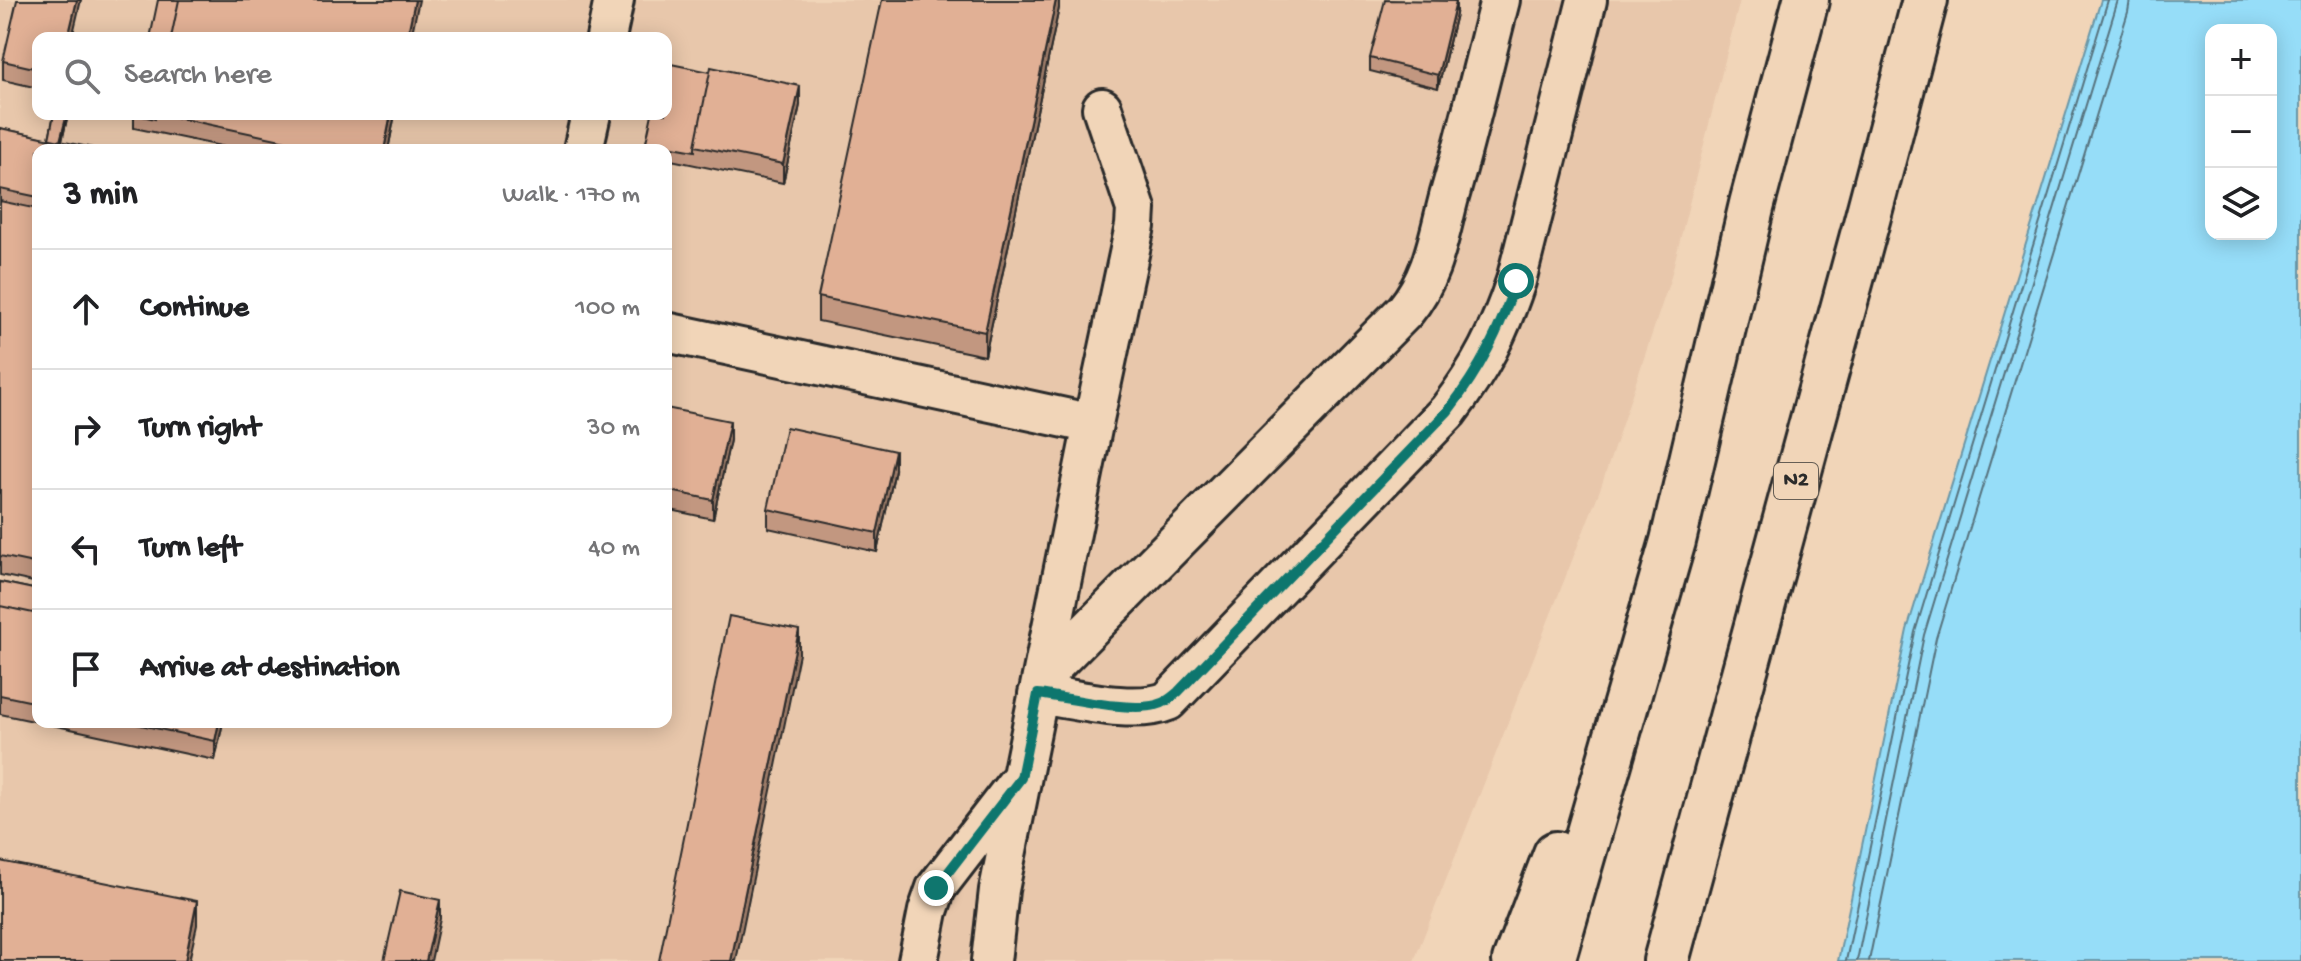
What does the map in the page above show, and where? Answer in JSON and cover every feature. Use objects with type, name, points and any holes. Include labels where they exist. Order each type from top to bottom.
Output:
[{"type":"highway","points":[[1552,961],[1673,541],[1752,204],[1806,0]]},
{"type":"highway","name":"N2","points":[[1666,961],[1925,0]]},
{"type":"highway","points":[[1515,961],[1673,541]]},
{"type":"lane","points":[[607,32],[614,0]]},
{"type":"lane","points":[[1040,686],[1419,294],[1428,276],[1454,182],[1500,0]]},
{"type":"lane","points":[[1040,686],[1133,707],[1168,701],[1448,411],[1473,378],[1506,311],[1587,0]]},
{"type":"lane","points":[[991,961],[999,890],[1135,226],[1136,209],[1102,108]]},
{"type":"lane","points":[[584,144],[590,120]]},
{"type":"lane","points":[[672,333],[1093,424]]},
{"type":"lane","points":[[918,961],[936,888],[1021,778]]},
{"type":"lane","points":[[971,961],[999,890]]},
{"type":"shaded area","points":[[0,0],[1740,0],[1670,280],[1601,487],[1414,961],[0,961]]},
{"type":"water","points":[[2101,0],[2301,0],[2301,961],[1838,961],[1907,630]]},
{"type":"building","points":[[17,0],[77,0],[69,32],[32,32],[32,68],[3,61]]},
{"type":"building","points":[[158,0],[179,0],[172,32],[151,32]]},
{"type":"building","points":[[179,0],[415,0],[408,32],[172,32]]},
{"type":"building","points":[[882,0],[1056,0],[985,332],[818,297]]},
{"type":"building","points":[[1385,0],[1456,1],[1438,75],[1370,58]]},
{"type":"building","points":[[672,64],[710,72],[695,151],[672,147],[672,144],[646,142],[651,120],[672,120]]},
{"type":"building","points":[[711,67],[800,86],[783,164],[695,146]]},
{"type":"building","points":[[53,120],[65,120],[60,141],[49,139]]},
{"type":"building","points":[[188,120],[390,120],[385,144],[300,144]]},
{"type":"building","points":[[0,128],[74,144],[32,144],[32,196],[0,189]]},
{"type":"building","points":[[0,201],[32,208],[32,563],[0,556]]},
{"type":"building","points":[[672,409],[730,421],[713,500],[672,491]]},
{"type":"building","points":[[786,427],[895,451],[877,533],[768,509]]},
{"type":"building","points":[[0,582],[32,589],[32,613],[0,606]]},
{"type":"building","points":[[0,606],[32,613],[32,702],[0,695]]},
{"type":"building","points":[[729,616],[799,630],[731,961],[659,961]]},
{"type":"building","points":[[155,728],[218,728],[215,741]]},
{"type":"building","points":[[0,861],[197,901],[185,961],[0,961]]},
{"type":"building","points":[[400,891],[440,900],[426,961],[384,961]]},
{"type":"route","points":[[936,888],[1021,778],[1038,694],[1133,707],[1168,701],[1448,411],[1473,378],[1489,349],[1516,281]]}]
